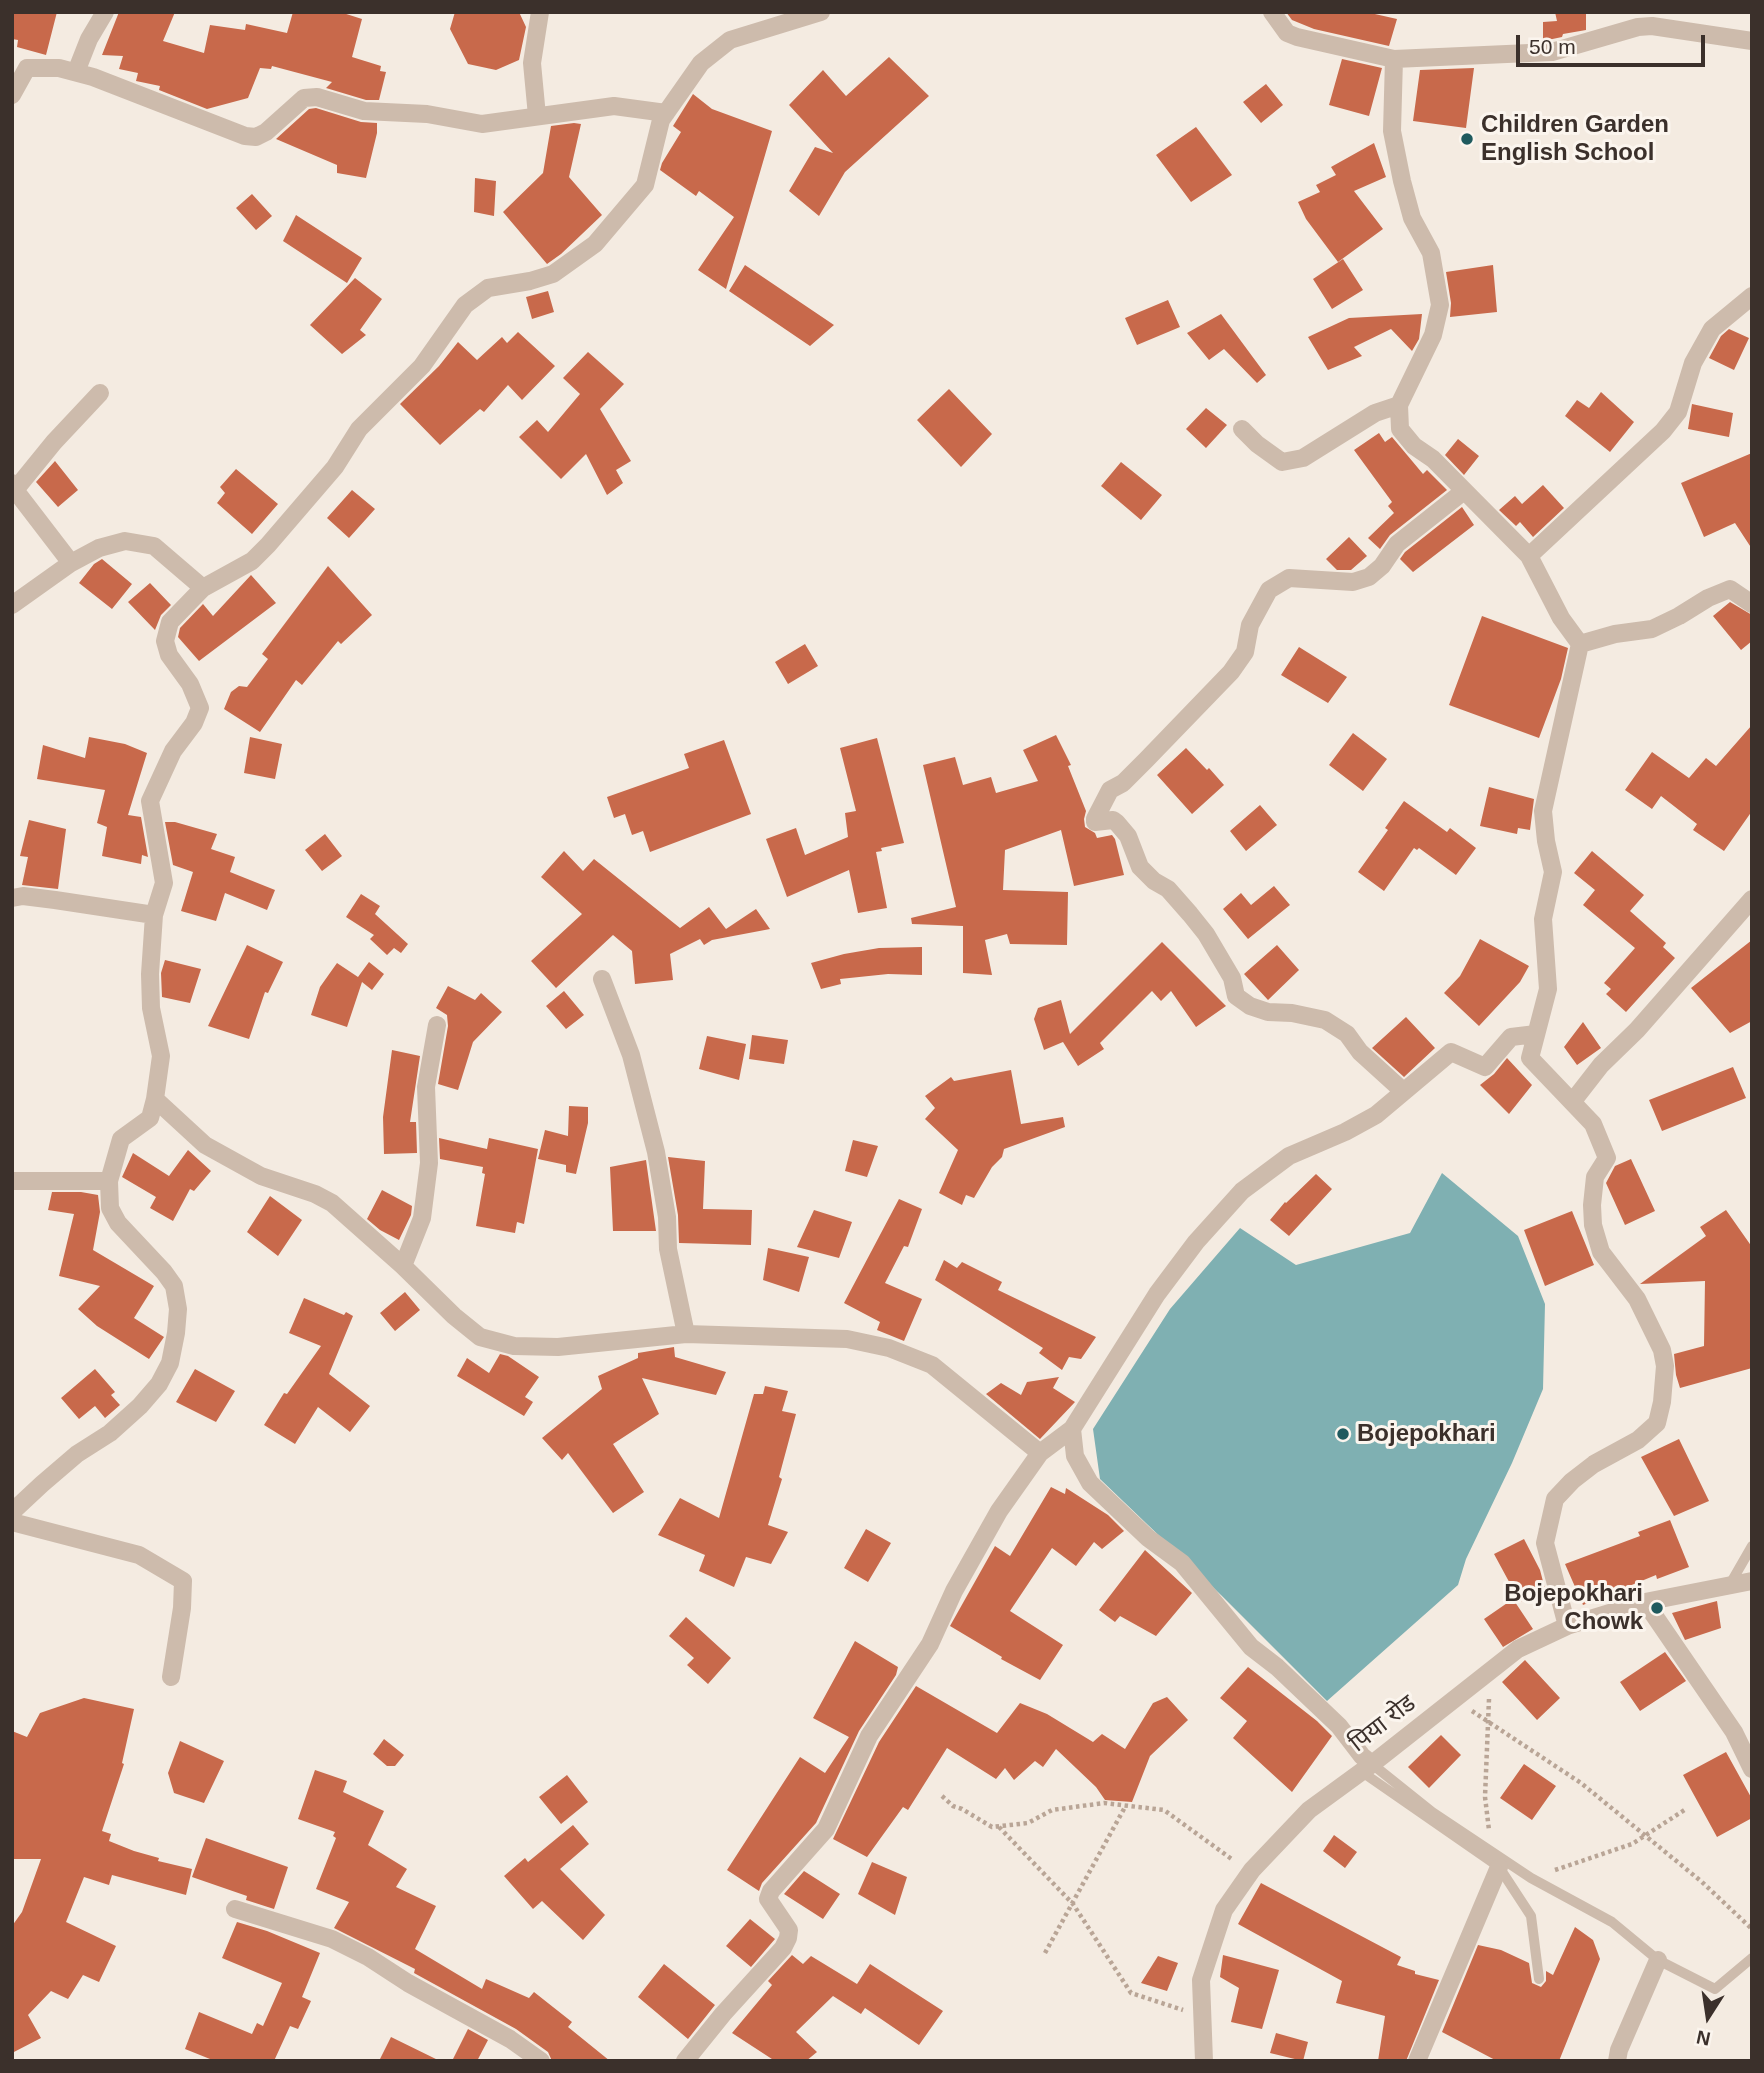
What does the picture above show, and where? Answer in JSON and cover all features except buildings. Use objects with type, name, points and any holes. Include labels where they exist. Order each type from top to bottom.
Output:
[{"type":"street","points":[[76,72],[89,39],[104,12]]},
{"type":"street","points":[[537,116],[532,63],[540,12]]},
{"type":"street","points":[[12,1512],[50,1476],[77,1454],[110,1433],[140,1406],[159,1384],[170,1363],[178,1309],[174,1286],[118,1223],[110,1209],[109,1181],[121,1139],[150,1118],[161,1056],[152,1008],[150,974],[154,915],[164,883],[150,801],[173,751],[194,723],[200,708],[190,684],[169,655],[165,641],[170,622],[204,588],[252,561],[268,545],[335,467],[359,429],[422,366],[465,304],[488,288],[553,274],[595,244],[646,185],[661,120],[701,62],[730,40],[821,12]]},
{"type":"street","points":[[1272,12],[1287,33],[1297,37],[1394,59],[1552,52],[1638,27],[1652,26],[1752,41]]},
{"type":"street","points":[[1394,59],[1392,131],[1412,218],[1432,253],[1440,305],[1433,335],[1399,405],[1400,429],[1414,446],[1433,458],[1529,556],[1561,618],[1580,644],[1544,811],[1546,841],[1553,872],[1543,919],[1548,989],[1530,1058],[1593,1124],[1607,1158],[1595,1177],[1592,1205],[1593,1225],[1601,1252],[1637,1299],[1662,1350],[1665,1366],[1657,1423],[1638,1440],[1594,1464],[1555,1499],[1545,1543],[1567,1626]]},
{"type":"street","points":[[12,95],[27,68],[59,68],[245,136],[256,137],[266,132],[304,98],[317,97],[364,111],[427,114],[482,124],[614,106],[666,113]]},
{"type":"street","points":[[1529,556],[1663,431],[1678,412],[1693,363],[1712,329],[1752,296]]},
{"type":"street","points":[[71,563],[14,486],[100,393]]},
{"type":"street","points":[[1242,429],[1257,444],[1282,461],[1303,458],[1375,413],[1399,405]]},
{"type":"street","points":[[1403,1091],[1360,1052],[1347,1034],[1325,1020],[1292,1013],[1268,1012],[1250,1006],[1236,996],[1232,978],[1206,934],[1168,889],[1153,881],[1140,867],[1128,836],[1112,820],[1095,822],[1095,819],[1110,790],[1123,783],[1231,672],[1245,652],[1250,625],[1269,590],[1289,578],[1353,582],[1369,577],[1382,566],[1397,544],[1464,491]]},
{"type":"street","points":[[12,605],[71,563],[99,548],[124,541],[154,547],[204,588]]},
{"type":"street","points":[[1580,644],[1615,634],[1651,629],[1730,589],[1752,604]]},
{"type":"street","points":[[12,898],[23,896],[154,915]]},
{"type":"street","points":[[1573,1101],[1601,1065],[1637,1030],[1752,899]]},
{"type":"street","points":[[601,979],[631,1055],[656,1152],[664,1195],[668,1248],[687,1334]]},
{"type":"street","points":[[403,1266],[422,1218],[429,1163],[426,1087],[437,1025]]},
{"type":"street","points":[[685,2061],[783,1948],[789,1930],[768,1899],[771,1891],[826,1829],[869,1736],[930,1644],[954,1591],[999,1511],[1040,1453],[1072,1429],[1157,1294],[1196,1242],[1242,1191],[1289,1156],[1345,1132],[1376,1115],[1451,1052],[1485,1067],[1511,1037],[1536,1034]]},
{"type":"street","points":[[155,1098],[205,1145],[261,1176],[315,1194],[332,1203],[480,1337],[514,1346],[558,1347],[687,1334],[846,1339],[889,1348],[932,1365],[1040,1453]]},
{"type":"street","points":[[12,1181],[109,1181]]},
{"type":"street","points":[[1072,1429],[1075,1456],[1090,1483],[1148,1538],[1182,1563],[1251,1647],[1277,1667],[1339,1726],[1362,1756],[1367,1768]]},
{"type":"street","points":[[12,1522],[139,1555],[183,1581],[183,1608],[171,1677]]},
{"type":"street","name":"पिया रोड","points":[[1204,2061],[1201,1980],[1224,1910],[1252,1870],[1309,1810],[1367,1768],[1518,1649],[1567,1626],[1645,1602],[1752,1581]]},
{"type":"street","points":[[1645,1602],[1750,1758]]},
{"type":"street","points":[[1417,2061],[1496,1859]]},
{"type":"street","points":[[234,1909],[332,1938],[368,1956],[418,1989],[510,2039],[541,2061]]},
{"type":"street","points":[[1617,2061],[1619,2050],[1658,1960]]},
{"type":"lane","points":[[1728,1586],[1752,1546]]},
{"type":"lane","points":[[1367,1768],[1496,1859],[1612,1922],[1658,1960],[1715,1989],[1752,1958]]},
{"type":"lane","points":[[1367,1768],[1496,1859],[1531,1916],[1539,1979]]},
{"type":"path","points":[[1493,1669],[1487,1720],[1485,1797],[1496,1859]]},
{"type":"path","points":[[1454,1700],[1581,1783],[1647,1835],[1752,1929]]},
{"type":"path","points":[[942,1796],[953,1806],[992,1827],[1028,1823],[1052,1810],[1104,1803],[1164,1810],[1245,1868],[1252,1870]]},
{"type":"path","points":[[1045,1953],[1125,1807]]},
{"type":"path","points":[[1531,1878],[1633,1844],[1686,1809]]},
{"type":"path","points":[[999,1826],[1073,1904],[1131,1993],[1202,2015]]},
{"type":"water","points":[[1442,1173],[1518,1236],[1545,1304],[1543,1389],[1512,1463],[1466,1559],[1458,1585],[1327,1701],[1100,1479],[1093,1429],[1170,1309],[1240,1228],[1296,1265],[1410,1233]]},
{"type":"place","name":"Children Garden English School","points":[[1467,139]]},
{"type":"place","name":"Bojepokhari","points":[[1343,1434]]},
{"type":"place","name":"Bojepokhari Chowk","points":[[1657,1608]]}]
